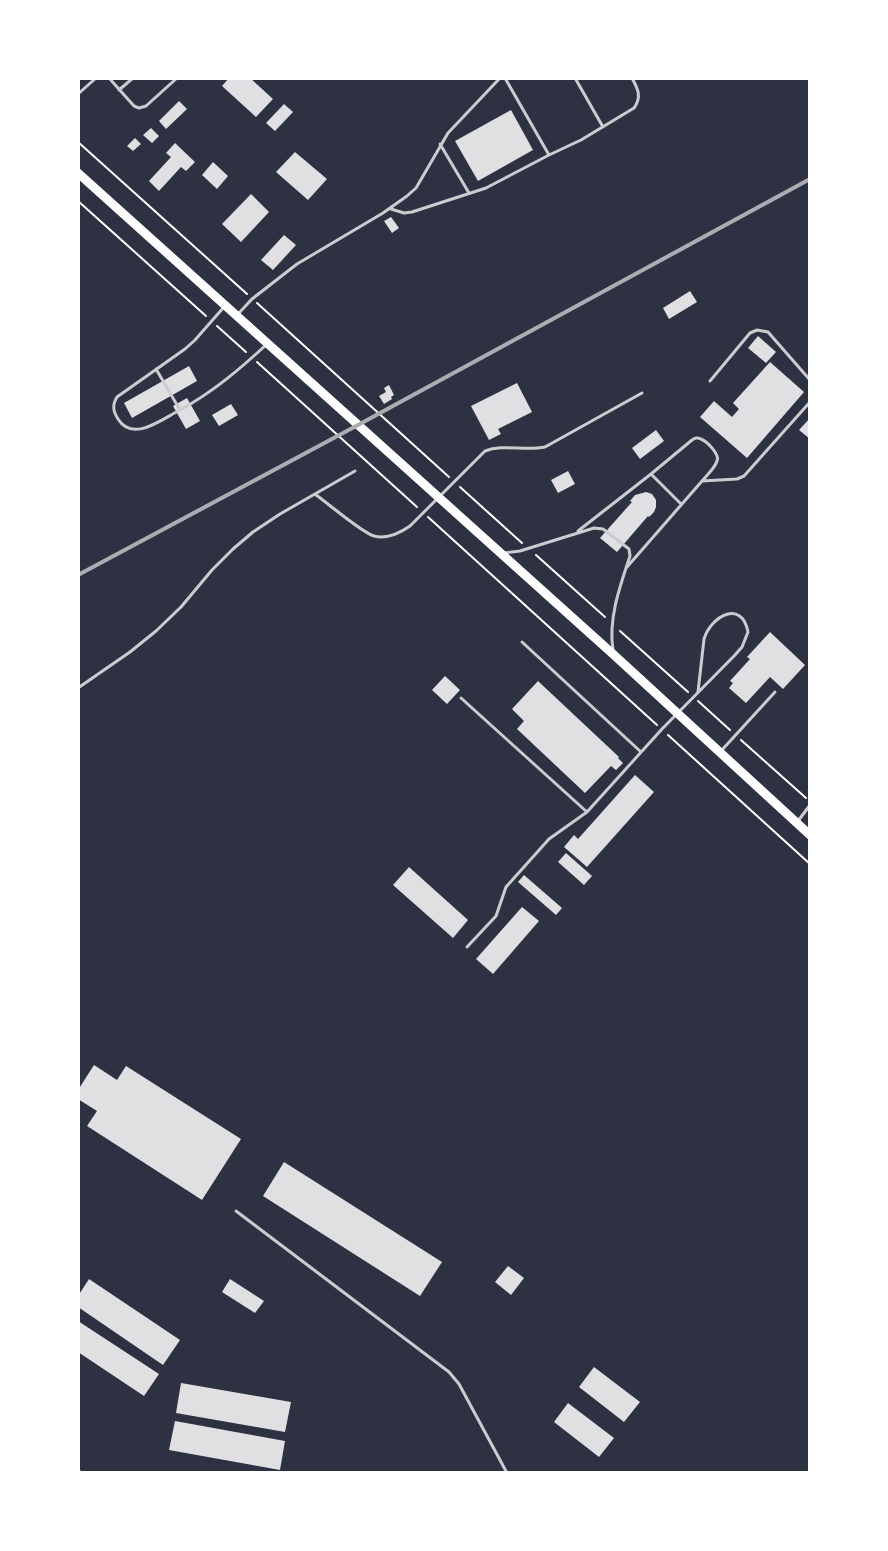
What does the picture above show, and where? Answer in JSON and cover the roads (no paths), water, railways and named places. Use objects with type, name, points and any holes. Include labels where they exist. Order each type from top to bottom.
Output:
[{"type":"main road","points":[[78,173],[614,655],[810,835]]},
{"type":"lane","points":[[78,94],[96,78]]},
{"type":"lane","points":[[109,78],[134,106],[139,108],[146,106],[177,78]]},
{"type":"lane","points":[[119,90],[133,78]]},
{"type":"lane","points":[[236,316],[252,299],[297,264],[389,209],[416,188],[448,133],[502,78],[549,155]]},
{"type":"lane","points":[[575,78],[603,127]]},
{"type":"lane","points":[[389,209],[412,213],[486,188],[581,140],[634,108],[639,102],[639,95],[632,78]]},
{"type":"lane","points":[[440,144],[469,193]]},
{"type":"lane","points":[[225,305],[195,340],[117,397],[114,402],[115,413],[120,423],[132,430],[143,429],[180,410],[218,387],[268,344]]},
{"type":"lane","points":[[710,381],[750,333],[757,330],[768,332],[810,380]]},
{"type":"lane","points":[[156,369],[180,410]]},
{"type":"lane","points":[[316,495],[366,532],[375,536],[394,534],[410,526],[453,481],[487,450],[545,447],[642,393]]},
{"type":"lane","points":[[702,481],[737,479],[744,476],[810,402]]},
{"type":"lane","points":[[574,534],[692,440],[702,439],[718,454],[716,464],[627,567]]},
{"type":"lane","points":[[78,688],[156,631],[181,607],[219,563],[253,532],[355,471]]},
{"type":"lane","points":[[651,474],[681,504]]},
{"type":"lane","points":[[500,553],[528,548],[594,528],[603,529],[629,549],[630,556],[612,624],[611,639],[614,655]]},
{"type":"lane","points":[[467,947],[496,916],[506,887],[549,839],[587,812],[677,713],[698,692],[742,647],[748,632],[744,620],[738,615],[724,614],[718,617],[706,632],[698,692]]},
{"type":"lane","points":[[522,642],[641,752]]},
{"type":"lane","points":[[720,753],[775,692]]},
{"type":"lane","points":[[462,698],[587,812]]},
{"type":"lane","points":[[797,823],[810,804]]},
{"type":"lane","points":[[236,1211],[449,1372],[459,1384],[507,1473]]},
{"type":"railway","points":[[78,575],[810,179]]}]
